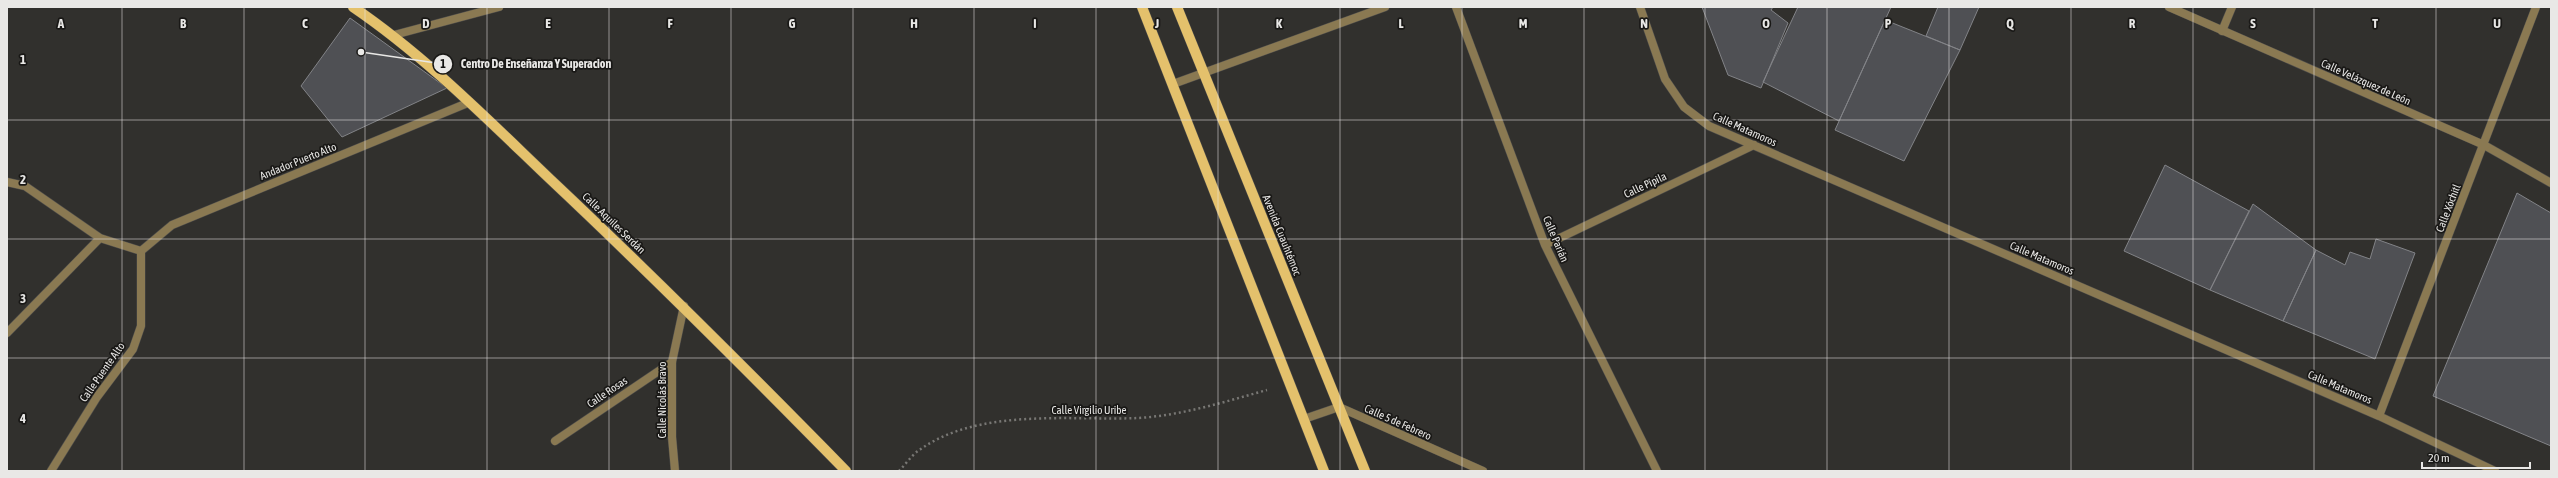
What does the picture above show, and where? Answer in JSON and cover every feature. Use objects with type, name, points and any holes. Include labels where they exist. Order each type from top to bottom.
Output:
[{"type":"main road","name":"Calle Aquiles Serdán","points":[[353,7],[394,35],[470,102],[684,306],[846,471]]},
{"type":"main road","points":[[1142,7],[1324,471]]},
{"type":"main road","name":"Avenida Cuauhtémoc","points":[[1177,7],[1202,72],[1366,471]]},
{"type":"street","points":[[394,35],[499,7]]},
{"type":"street","points":[[1173,84],[1202,72],[1385,7]]},
{"type":"street","name":"Calle Parián","points":[[1456,7],[1545,244],[1657,471]]},
{"type":"street","name":"Calle Matamoros","points":[[1640,7],[1665,79],[1684,107],[1709,126],[2379,416],[2495,471]]},
{"type":"street","name":"Calle Velázquez de León","points":[[2169,7],[2484,145],[2551,183]]},
{"type":"street","points":[[2222,31],[2232,7]]},
{"type":"street","name":"Calle Xóchitl","points":[[2379,416],[2536,7]]},
{"type":"street","name":"Andador Puerto Alto","points":[[141,251],[172,225],[470,102]]},
{"type":"street","name":"Calle Pípila","points":[[1545,244],[1754,145]]},
{"type":"street","points":[[7,182],[25,186],[100,238],[141,251]]},
{"type":"street","points":[[7,333],[100,238]]},
{"type":"street","name":"Calle Puente Alto","points":[[50,471],[97,398],[133,349],[141,326],[141,251]]},
{"type":"street","name":"Calle Nicolás Bravo","points":[[675,471],[672,437],[672,362],[684,306]]},
{"type":"street","name":"Calle Rosas","points":[[555,441],[672,362]]},
{"type":"street","points":[[1304,419],[1339,407]]},
{"type":"street","name":"Calle 5 de Febrero","points":[[1339,407],[1483,471]]},
{"type":"path","name":"Calle Virgilio Uribe","points":[[899,471],[917,452],[946,435],[986,425],[1040,418],[1139,418],[1184,413],[1290,384]]},
{"type":"building","points":[[1702,7],[1773,7],[1771,10],[1788,23],[1761,88],[1728,75]]},
{"type":"building","points":[[1798,7],[1891,7],[1839,121],[1763,82]]},
{"type":"building","points":[[1938,7],[1979,7],[1960,50],[1926,36]]},
{"type":"building","points":[[350,18],[447,88],[342,137],[301,86]]},
{"type":"building","points":[[1885,20],[1960,50],[1904,161],[1835,130]]},
{"type":"building","points":[[2165,165],[2249,211],[2210,290],[2124,251]]},
{"type":"building","points":[[2517,193],[2551,213],[2551,446],[2433,396]]},
{"type":"building","points":[[2253,204],[2316,250],[2283,321],[2210,290]]},
{"type":"building","points":[[2376,239],[2415,253],[2375,359],[2283,321],[2316,250],[2345,265],[2350,252],[2370,259]]},
{"type":"place","name":"Centro De Enseñanza Y Superacion","points":[[361,52]]}]
